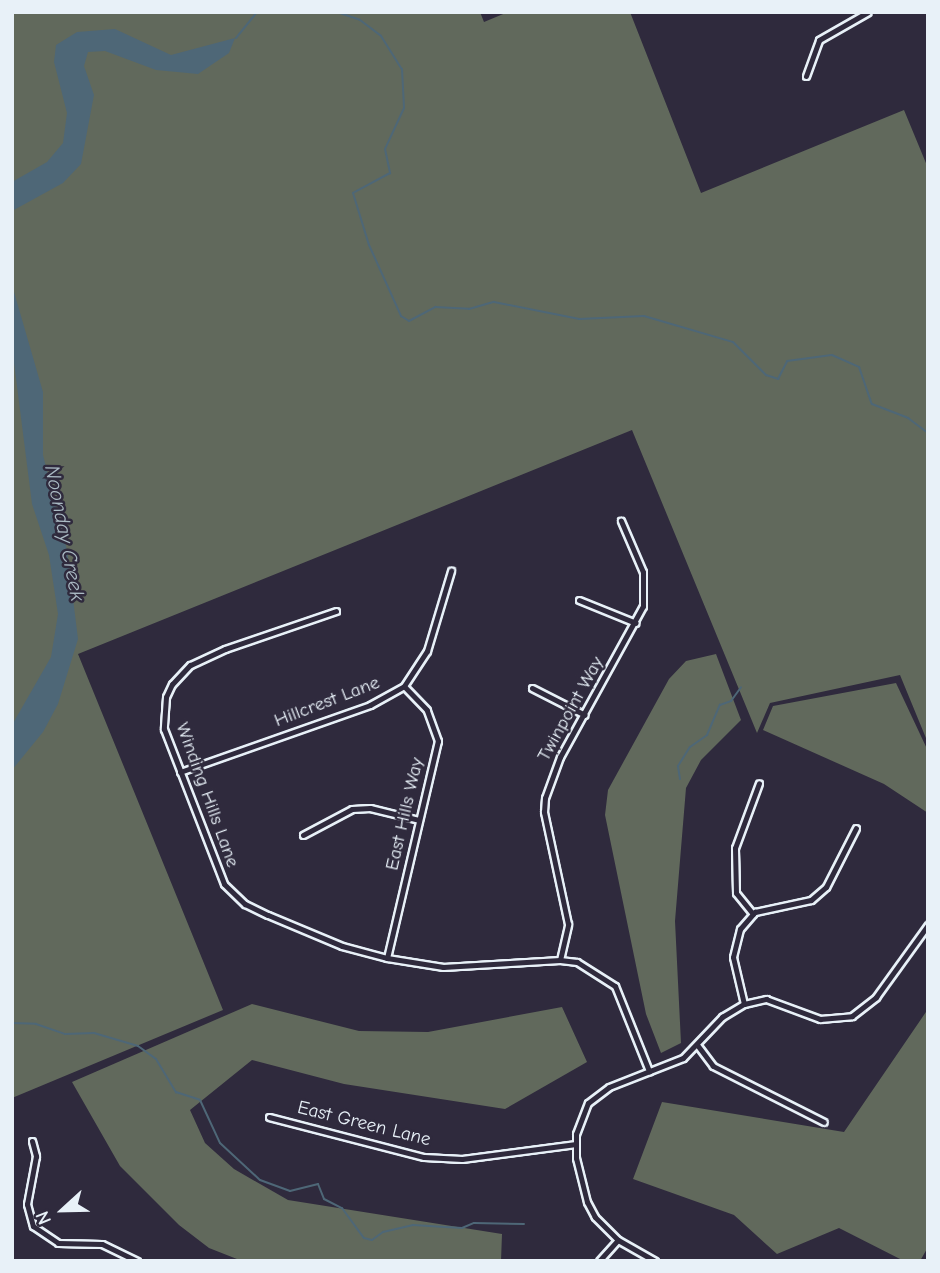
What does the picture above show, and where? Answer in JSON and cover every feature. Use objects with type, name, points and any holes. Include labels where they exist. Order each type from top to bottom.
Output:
[{"type":"street","points":[[806,76],[819,40],[868,12]]},
{"type":"street","name":"Twinpoint Way","points":[[560,960],[568,924],[544,812],[545,798],[560,757],[636,623],[645,581],[621,521]]},
{"type":"street","name":"Hillcrest Lane","points":[[180,772],[370,705],[404,686],[427,652],[451,571]]},
{"type":"street","points":[[579,600],[636,623]]},
{"type":"street","name":"Winding Hills Lane","points":[[336,611],[225,649],[179,674],[166,697],[163,717],[180,772],[217,872],[232,894],[245,904],[330,941],[387,958],[443,967],[560,960],[594,970],[615,986],[649,1070]]},
{"type":"street","name":"East Hills Way","points":[[387,958],[438,741],[427,710],[404,686]]},
{"type":"street","points":[[532,688],[585,715]]},
{"type":"street","points":[[753,914],[736,893],[735,848],[759,783]]},
{"type":"street","points":[[303,835],[352,809],[370,808],[419,820]]},
{"type":"street","points":[[744,1004],[734,946],[753,914],[811,900],[826,887],[856,828]]},
{"type":"street","points":[[654,1261],[618,1240],[595,1217],[587,1202],[576,1144],[588,1103],[609,1087],[683,1058],[698,1046],[722,1017],[744,1004],[766,999],[820,1019],[852,1016],[876,998],[928,925]]},
{"type":"street","points":[[698,1046],[713,1066],[824,1122]]},
{"type":"street","name":"East Green Lane","points":[[269,1117],[424,1157],[462,1159],[576,1144]]},
{"type":"street","points":[[32,1141],[36,1156],[27,1204],[33,1226],[58,1243],[102,1244],[137,1261]]},
{"type":"street","points":[[599,1261],[618,1240]]},
{"type":"green space","points":[[12,12],[480,12],[484,22],[508,12],[630,12],[701,193],[904,110],[928,168],[928,743],[900,675],[770,703],[757,733],[632,430],[78,654],[223,1010],[12,1098]]},
{"type":"green space","points":[[716,654],[741,720],[701,760],[686,788],[675,921],[681,1043],[661,1053],[646,1014],[605,815],[608,790],[669,679],[686,661]]},
{"type":"green space","points":[[896,683],[928,751],[928,813],[884,784],[763,730],[773,706]]},
{"type":"green space","points":[[252,1004],[359,1031],[428,1032],[562,1007],[587,1062],[505,1109],[344,1084],[252,1060],[190,1110],[205,1143],[234,1169],[288,1200],[502,1234],[501,1261],[242,1261],[209,1248],[179,1225],[120,1166],[72,1082]]},
{"type":"green space","points":[[928,1009],[928,1247],[920,1261],[904,1261],[839,1228],[777,1254],[734,1215],[633,1179],[662,1102],[844,1132]]},
{"type":"water","points":[[115,29],[171,55],[235,38],[229,53],[198,74],[156,70],[105,51],[88,52],[84,66],[94,95],[81,164],[63,183],[12,211],[12,182],[47,162],[63,143],[67,113],[54,62],[56,45],[77,32]]},
{"type":"water","points":[[12,285],[43,392],[43,455],[67,550],[78,639],[58,704],[43,732],[12,770],[12,725],[51,657],[58,614],[49,555],[32,504],[12,347]]},
{"type":"waterway","name":"Noonday Creek","points":[[236,38],[257,12]]},
{"type":"waterway","name":"Noonday Creek","points":[[337,12],[360,20],[381,36],[402,69],[404,108],[385,149],[390,173],[353,193],[369,245],[401,316],[409,321],[435,307],[469,309],[494,302],[579,319],[644,316],[733,342],[766,375],[778,379],[787,361],[832,355],[859,367],[872,404],[908,418],[928,433]]},
{"type":"waterway","points":[[680,779],[678,766],[690,747],[707,735],[720,705],[731,701],[741,687]]},
{"type":"waterway","points":[[12,1023],[36,1024],[65,1034],[94,1033],[138,1046],[156,1059],[176,1092],[200,1100],[220,1143],[260,1180],[290,1191],[318,1184],[324,1199],[342,1208],[364,1238],[372,1240],[383,1232],[413,1225],[462,1228],[474,1223],[524,1224]]}]
